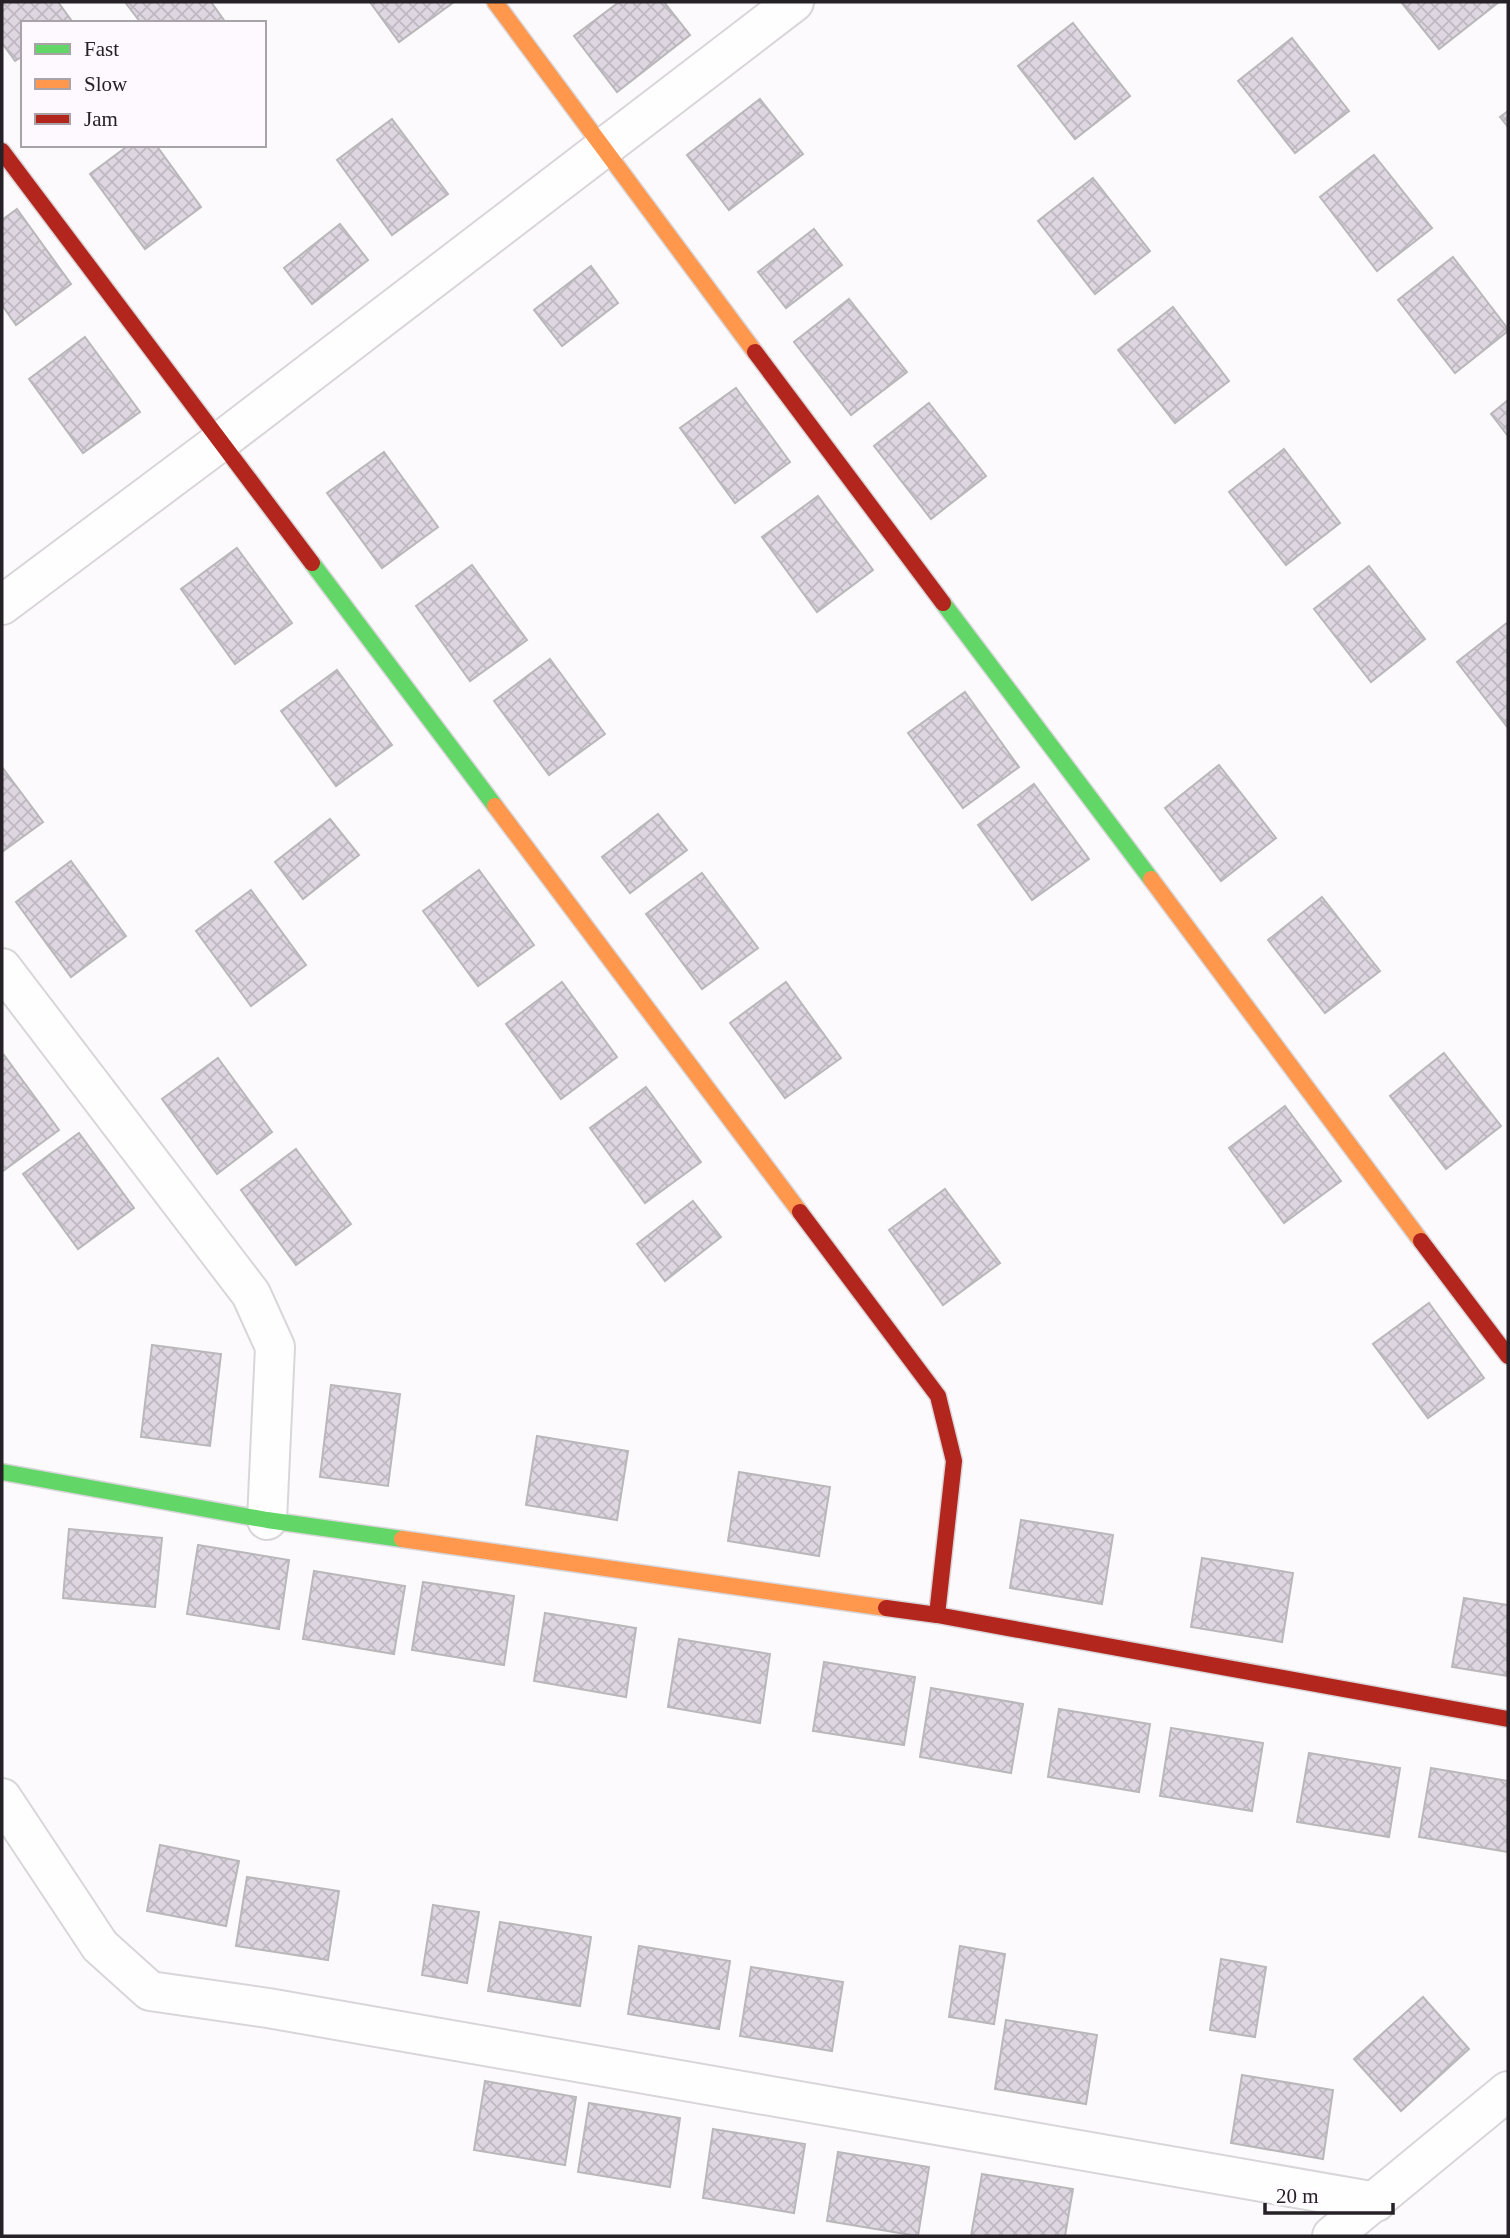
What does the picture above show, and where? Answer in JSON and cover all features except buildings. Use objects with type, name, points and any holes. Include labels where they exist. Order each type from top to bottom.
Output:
[{"type":"street","points":[[495,2],[1508,1356]]},
{"type":"street","points":[[2,605],[794,2]]},
{"type":"street","points":[[2,151],[939,1396],[954,1461],[937,1615]]},
{"type":"street","points":[[2,968],[251,1294],[275,1347],[267,1520]]},
{"type":"street","points":[[2,1472],[267,1520],[937,1615],[1508,1719]]},
{"type":"street","points":[[2,1798],[100,1946],[150,1991],[268,2008],[1376,2202]]},
{"type":"street","points":[[1332,2236],[1508,2091]]},
{"type":"traffic: fast","points":[[312,563],[495,806]]},
{"type":"traffic: fast","points":[[943,603],[1151,879]]},
{"type":"traffic: fast","points":[[2,1472],[267,1520],[402,1539]]},
{"type":"traffic: slow","points":[[495,2],[755,352]]},
{"type":"traffic: slow","points":[[495,806],[800,1212]]},
{"type":"traffic: slow","points":[[1151,879],[1421,1241]]},
{"type":"traffic: slow","points":[[402,1539],[886,1608]]},
{"type":"traffic: jam","points":[[2,151],[312,563]]},
{"type":"traffic: jam","points":[[755,352],[943,603]]},
{"type":"traffic: jam","points":[[800,1212],[938,1396],[954,1461],[937,1615]]},
{"type":"traffic: jam","points":[[1421,1241],[1508,1356]]},
{"type":"traffic: jam","points":[[886,1608],[1508,1719]]}]
